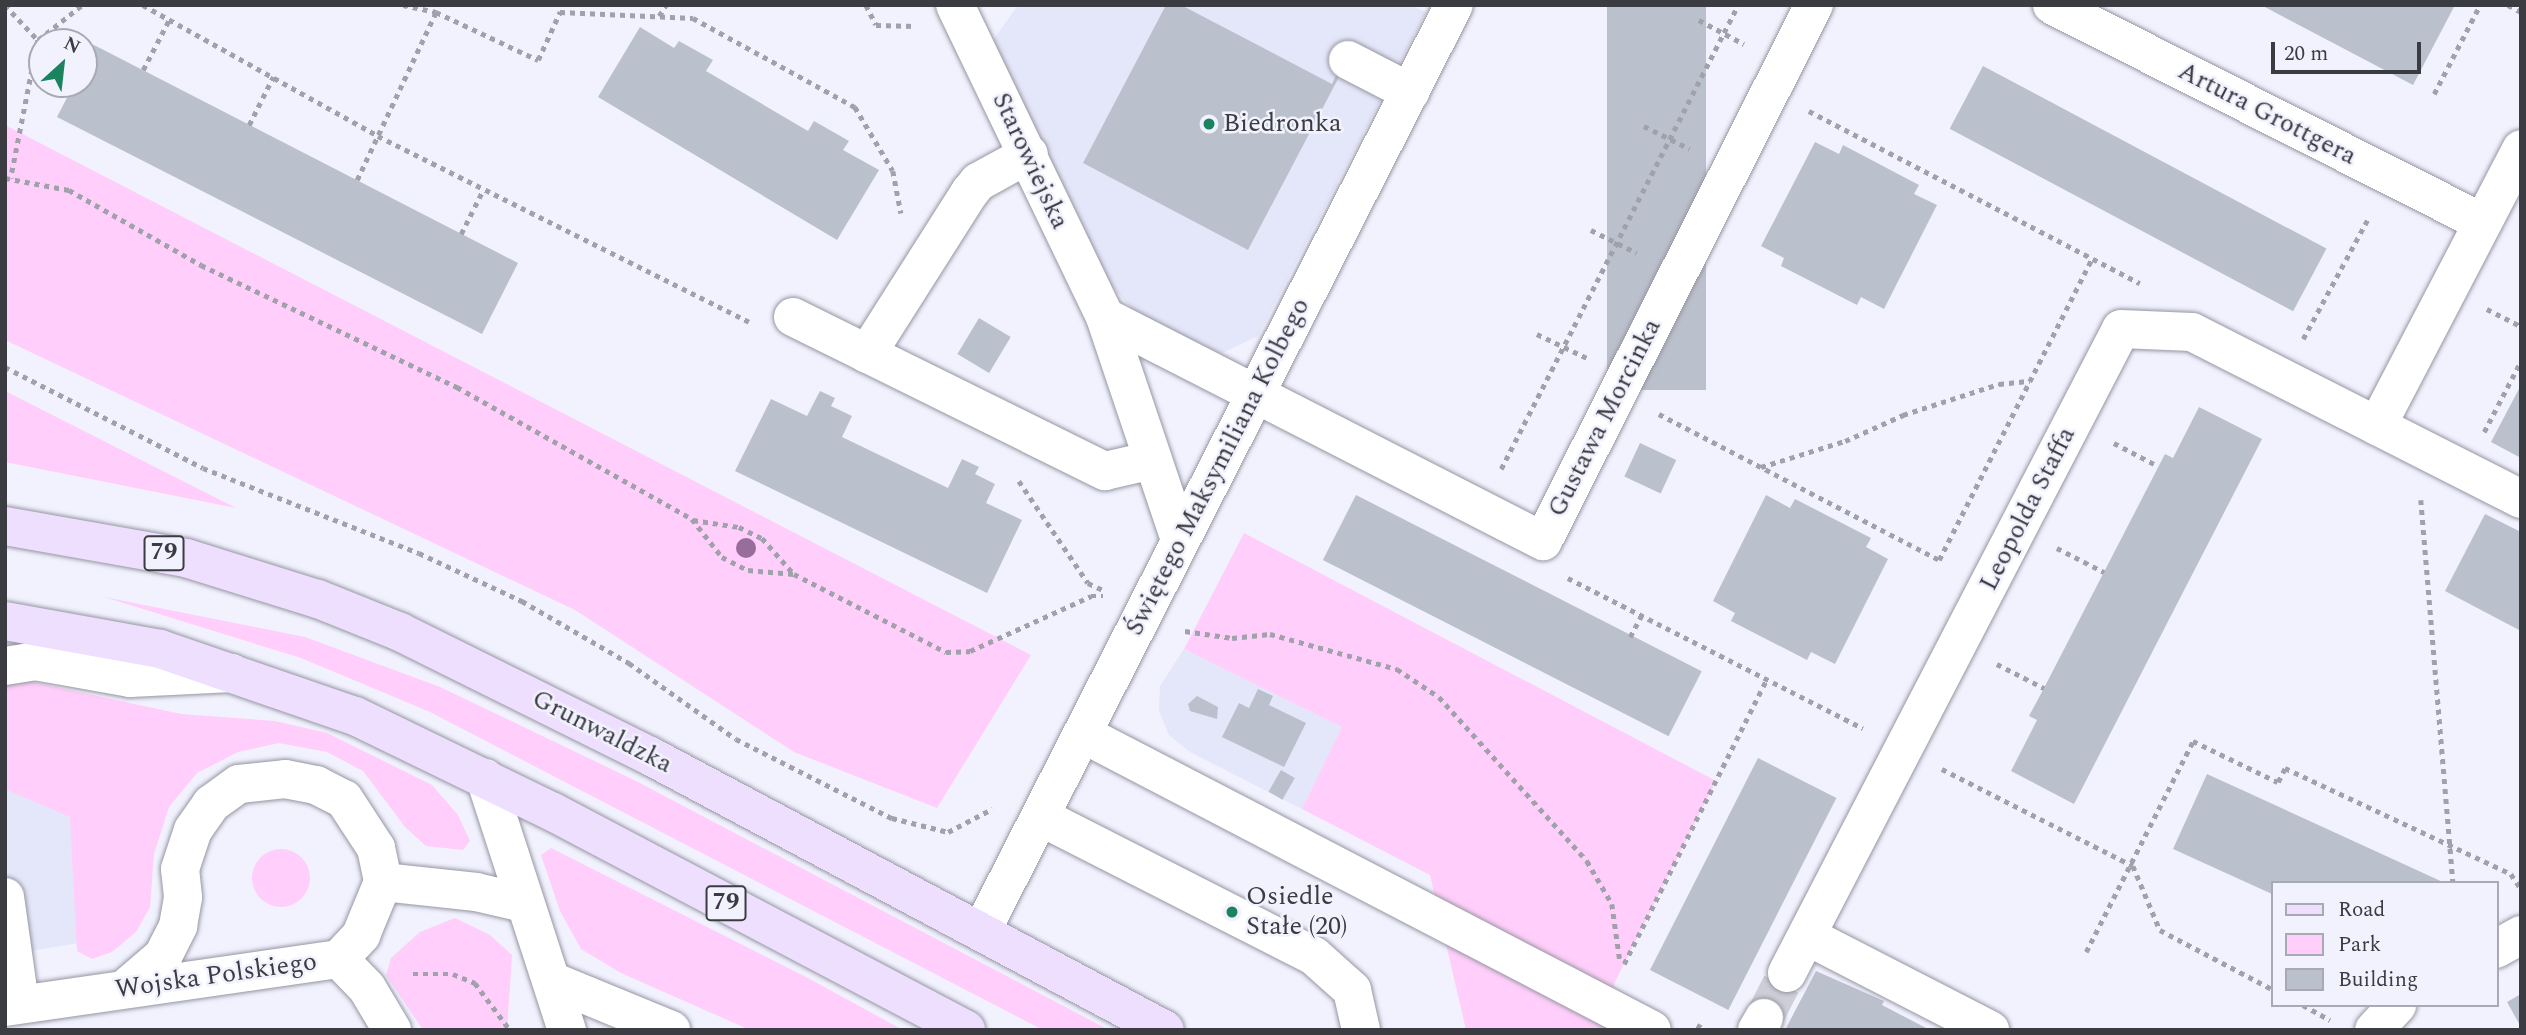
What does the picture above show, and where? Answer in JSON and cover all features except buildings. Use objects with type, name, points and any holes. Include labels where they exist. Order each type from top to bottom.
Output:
[{"type":"main road","name":"Grunwaldzka","points":[[5,526],[186,558],[318,599],[400,632],[650,756],[982,930],[1164,1030]]},
{"type":"main road","name":"79","points":[[5,621],[116,639],[239,672],[355,716],[485,778],[966,1030]]},
{"type":"street","name":"Starowiejska","points":[[955,5],[1029,154],[1104,317],[1180,540]]},
{"type":"street","name":"Świętego Maksymiliana Kolbego","points":[[982,930],[1454,5]]},
{"type":"street","name":"Gustawa Morcinka","points":[[1255,391],[1543,541],[1814,5]]},
{"type":"street","name":"Artura Grottgera","points":[[2052,5],[2482,222]]},
{"type":"street","points":[[1348,60],[1410,92]]},
{"type":"street","points":[[2521,149],[2377,426],[2521,499]]},
{"type":"street","points":[[867,354],[970,191],[984,178],[1029,154]]},
{"type":"street","points":[[1104,317],[1255,391]]},
{"type":"street","points":[[776,321],[867,354],[1105,471],[1153,460]]},
{"type":"street","name":"Leopolda Staffa","points":[[1787,973],[2121,329],[2192,332],[2377,426]]},
{"type":"street","points":[[5,666],[35,661],[130,678],[239,672]]},
{"type":"street","points":[[1083,734],[1616,998],[1652,1030]]},
{"type":"street","points":[[485,778],[567,1030]]},
{"type":"street","points":[[127,987],[163,956],[178,926],[183,897],[180,869],[193,830],[211,804],[239,784],[285,779],[316,785],[344,799],[376,848],[383,882],[475,892],[524,903]]},
{"type":"street","points":[[1041,817],[1314,956],[1352,990],[1361,1030]]},
{"type":"street","name":"Wojska Polskiego","points":[[13,1006],[127,987],[339,959],[361,934],[383,882]]},
{"type":"street","points":[[5,897],[13,1006]]},
{"type":"street","points":[[2498,948],[2521,935]]},
{"type":"street","points":[[1807,936],[1990,1030]]},
{"type":"street","points":[[339,959],[367,988],[392,1030]]},
{"type":"street","points":[[552,981],[671,1030]]},
{"type":"street","points":[[2356,1027],[2394,1007]]},
{"type":"path","points":[[5,5],[28,29]]},
{"type":"path","points":[[53,28],[82,5]]},
{"type":"path","points":[[143,5],[378,136],[483,190],[776,321]]},
{"type":"path","points":[[403,5],[436,12],[538,60],[560,12],[692,18],[855,107],[893,171],[904,223]]},
{"type":"path","points":[[659,16],[666,5]]},
{"type":"path","points":[[1494,481],[1738,5]]},
{"type":"path","points":[[2434,94],[2480,5]]},
{"type":"path","points":[[2508,5],[2521,12]]},
{"type":"path","points":[[357,180],[436,12]]},
{"type":"path","points":[[143,70],[169,20]]},
{"type":"path","points":[[250,125],[272,77]]},
{"type":"path","points":[[28,86],[8,178],[69,190],[201,265],[457,387],[692,519],[740,527],[762,538],[794,574],[946,652],[970,651],[1091,596],[1145,611]]},
{"type":"path","points":[[1804,108],[2151,288]]},
{"type":"path","points":[[461,233],[483,190]]},
{"type":"path","points":[[2298,349],[2374,208]]},
{"type":"path","points":[[1538,334],[1563,346],[1622,385],[1760,467],[1938,560],[2092,258]]},
{"type":"path","points":[[2465,469],[2521,361]]},
{"type":"path","points":[[5,367],[203,468],[419,553],[522,601],[629,663],[736,739],[892,818],[948,832],[995,807]]},
{"type":"path","points":[[1760,467],[1845,440],[1903,415],[1999,384],[2030,380]]},
{"type":"path","points":[[2104,438],[2158,466]]},
{"type":"path","points":[[1015,475],[1088,583],[1193,634],[1232,638],[1270,634],[1397,669],[1439,697],[1587,860],[1612,904],[1621,955],[1616,998]]},
{"type":"path","points":[[2421,492],[2453,881]]},
{"type":"path","points":[[692,519],[722,557],[748,570],[794,574]]},
{"type":"path","points":[[2050,544],[2104,572]]},
{"type":"path","points":[[1563,575],[2133,866],[2160,930],[2270,988]]},
{"type":"path","points":[[1630,637],[1642,615]]},
{"type":"path","points":[[1990,660],[2044,688]]},
{"type":"path","points":[[1616,998],[1766,680]]},
{"type":"path","points":[[2086,952],[2133,866],[2193,741],[2278,782],[2285,768],[2511,874],[2521,888]]},
{"type":"path","points":[[367,988],[423,971],[453,974],[475,983],[510,1030]]},
{"type":"path","points":[[2308,1007],[2356,1027]]},
{"type":"shaded area","points":[[1018,5],[1409,5],[1426,12],[1258,336],[1222,353],[1189,345],[1136,313],[1104,278],[989,46]]},
{"type":"shaded area","points":[[1184,649],[1342,727],[1302,809],[1190,752],[1169,735],[1159,711],[1160,686]]},
{"type":"shaded area","points":[[5,698],[89,709],[116,937],[5,955]]},
{"type":"green space","points":[[5,125],[1031,655],[937,808],[794,752],[575,610],[5,340]]},
{"type":"green space","points":[[5,391],[236,508],[5,462]]},
{"type":"green space","points":[[1244,533],[1716,781],[1614,984],[1618,1012],[1652,1030],[1466,1030],[1430,875],[1302,809],[1342,727],[1184,649]]},
{"type":"green space","points":[[104,597],[305,637],[440,687],[636,781],[1109,1030],[1043,1030],[430,712],[301,658]]},
{"type":"green space","points":[[5,680],[28,681],[181,714],[275,721],[327,733],[432,785],[458,815],[470,841],[463,850],[426,846],[405,827],[363,771],[327,752],[279,743],[238,752],[197,773],[169,807],[154,854],[150,907],[136,932],[112,952],[92,959],[77,951],[70,817],[5,789]]},
{"type":"green space","points":[[551,848],[806,977],[903,1030],[750,1030],[621,973],[581,949],[560,911],[541,855]]},
{"type":"green space","points":[[275,849],[287,849],[302,857],[310,872],[310,884],[302,899],[287,907],[275,907],[260,899],[252,884],[252,872],[260,857]]},
{"type":"green space","points":[[455,918],[490,935],[512,955],[507,1030],[423,1030],[386,975],[391,958],[420,932]]},
{"type":"tunnel","points":[[1764,1018],[1787,973]]},
{"type":"place","name":"Biedronka","points":[[1209,124]]},
{"type":"place","name":"Osiedle Stałe (20)","points":[[1232,912]]}]
